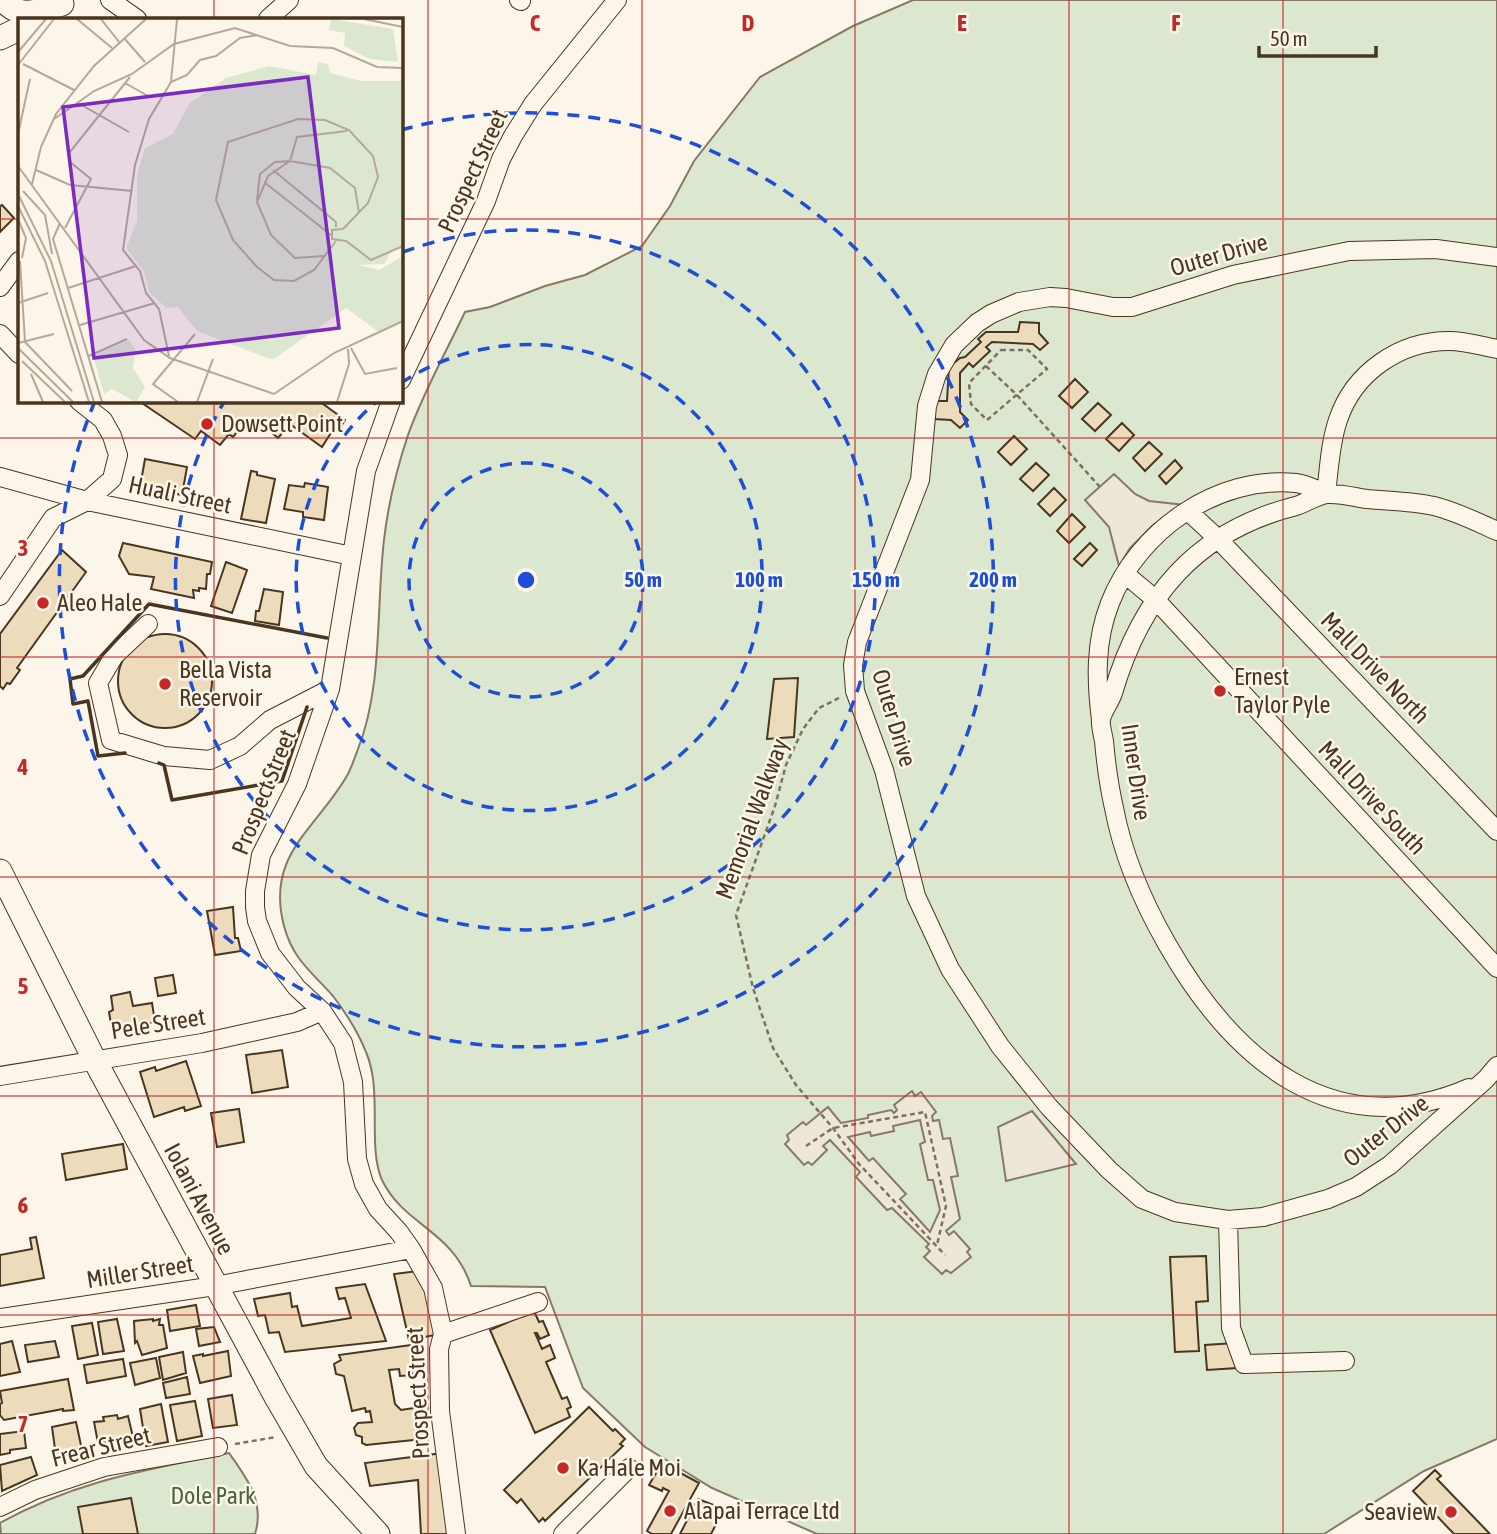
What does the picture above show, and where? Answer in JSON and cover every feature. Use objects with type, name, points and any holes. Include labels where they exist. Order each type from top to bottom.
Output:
[{"type":"main road","points":[[3,0],[12,11],[26,13],[66,2]]},
{"type":"main road","points":[[38,18],[66,2]]},
{"type":"main road","points":[[0,38],[18,29]]},
{"type":"main road","name":"Iolani Avenue","points":[[0,871],[94,1059],[297,1433],[316,1466],[378,1534]]},
{"type":"street","points":[[110,0],[136,18]]},
{"type":"street","points":[[269,18],[289,0]]},
{"type":"street","name":"Prospect Street","points":[[402,378],[486,201],[501,159],[513,136],[533,104],[617,0]]},
{"type":"street","name":"Outer Drive","points":[[1491,1072],[1390,1165],[1356,1187],[1328,1199],[1263,1217],[1228,1220],[1175,1212],[1142,1199],[1078,1139],[1035,1091],[1000,1046],[950,969],[919,908],[884,769],[855,691],[853,665],[857,642],[920,480],[931,389],[954,345],[977,323],[1004,307],[1034,299],[1066,298],[1103,306],[1132,307],[1233,275],[1349,251],[1378,248],[1436,249],[1497,257]]},
{"type":"street","points":[[0,287],[18,262]]},
{"type":"street","points":[[0,334],[18,353]]},
{"type":"street","points":[[1101,720],[1097,678],[1100,640],[1110,603],[1125,573],[1152,539],[1188,511],[1219,495],[1258,485],[1299,483],[1326,494],[1338,419],[1353,390],[1375,366],[1403,349],[1435,341],[1468,342],[1497,349]]},
{"type":"street","points":[[0,596],[54,518],[87,500],[111,478],[118,455],[103,420],[80,402]]},
{"type":"street","name":"Prospect Street","points":[[391,402],[366,471],[330,690],[297,784],[261,855],[255,891],[257,921],[270,953],[297,988],[322,1011],[343,1043],[354,1082],[357,1159],[364,1184],[378,1209],[411,1250],[433,1289],[443,1334],[439,1349],[440,1411],[456,1534]]},
{"type":"street","name":"Huali Street","points":[[0,477],[87,500],[352,556]]},
{"type":"street","name":"Inner Drive","points":[[1491,1072],[1451,1096],[1433,1101],[1394,1107],[1355,1105],[1318,1095],[1295,1085],[1273,1072],[1245,1049],[1217,1020],[1192,985],[1158,928],[1138,885],[1115,815],[1101,720],[1134,636],[1154,599],[1182,567],[1217,538],[1257,518],[1301,505],[1326,494],[1434,506],[1497,531]]},
{"type":"street","name":"Mall Drive North","points":[[1188,511],[1217,538],[1497,831]]},
{"type":"street","name":"Mall Drive South","points":[[1125,573],[1154,599],[1497,968]]},
{"type":"street","points":[[148,624],[114,656],[98,683],[111,740],[164,756],[211,760],[240,746],[270,720],[330,690]]},
{"type":"street","name":"Pele Street","points":[[0,1076],[202,1043],[297,1022],[322,1011]]},
{"type":"street","points":[[1228,1220],[1231,1328],[1244,1364],[1345,1361]]},
{"type":"street","name":"Miller Street","points":[[0,1318],[215,1286],[411,1250]]},
{"type":"street","points":[[443,1334],[538,1302]]},
{"type":"street","name":"Frear Street","points":[[0,1507],[35,1490],[104,1467],[218,1447]]},
{"type":"street","points":[[563,1534],[629,1468]]},
{"type":"path","points":[[1001,350],[1028,351],[1047,369],[1017,395],[987,420],[971,404],[969,383],[1001,350]]},
{"type":"path","points":[[986,366],[1017,395],[1100,487]]},
{"type":"path","name":"Memorial Walkway","points":[[855,691],[819,708],[803,729],[786,765],[759,853],[736,915],[753,988],[773,1048],[796,1085],[833,1128],[859,1164],[946,1255]]},
{"type":"path","points":[[806,1146],[833,1128],[925,1112],[946,1206],[937,1245]]},
{"type":"path","points":[[218,1447],[297,1433]]},
{"type":"green space","points":[[913,0],[1497,0],[1497,1439],[1424,1471],[1324,1534],[817,1534],[712,1488],[645,1447],[583,1388],[545,1287],[471,1286],[453,1252],[391,1195],[378,1166],[374,1084],[366,1052],[338,1002],[292,948],[284,926],[280,901],[282,880],[288,861],[297,844],[348,774],[366,725],[375,673],[384,540],[393,487],[414,419],[465,312],[490,307],[545,286],[585,275],[642,246],[670,206],[694,161],[760,77],[853,26]]},
{"type":"green space","name":"Dole Park","points":[[229,1453],[248,1481],[256,1501],[258,1511],[255,1534],[1,1534],[0,1523],[84,1487]]},
{"type":"shaded area","points":[[1114,474],[1135,494],[1149,501],[1185,505],[1153,525],[1130,548],[1119,566],[1109,527],[1085,500]]},
{"type":"shaded area","points":[[912,1091],[915,1096],[921,1092],[936,1112],[932,1116],[933,1121],[939,1120],[943,1139],[950,1138],[958,1176],[951,1177],[960,1219],[946,1231],[949,1235],[954,1231],[970,1249],[967,1252],[971,1257],[951,1273],[946,1270],[942,1274],[924,1257],[930,1251],[926,1247],[929,1244],[892,1208],[887,1210],[856,1177],[860,1172],[830,1140],[823,1146],[827,1150],[812,1165],[808,1162],[804,1165],[785,1144],[789,1140],[787,1135],[803,1122],[806,1125],[828,1107],[841,1123],[891,1110],[894,1113],[897,1110],[894,1105]],"holes":[[[920,1120],[925,1142],[920,1144],[928,1180],[933,1180],[940,1210],[930,1232],[900,1199],[906,1194],[873,1158],[869,1161],[848,1137],[870,1132],[871,1136],[894,1131],[893,1126]]]},
{"type":"shaded area","points":[[1032,1111],[1076,1164],[1006,1181],[998,1127]]},
{"type":"building","points":[[0,206],[14,218],[0,232]]},
{"type":"building","points":[[1020,322],[1039,323],[1039,333],[1048,343],[1040,350],[1033,344],[992,342],[986,347],[990,351],[973,367],[969,363],[960,373],[960,412],[968,420],[960,428],[951,420],[934,419],[935,401],[947,401],[949,367],[981,342],[978,339],[986,332],[1018,332]]},
{"type":"building","points":[[1075,379],[1088,392],[1072,408],[1059,396]]},
{"type":"building","name":"Dowsett Point","points":[[140,402],[320,402],[345,420],[338,431],[334,428],[322,447],[290,424],[278,438],[257,420],[254,424],[247,419],[233,437],[229,434],[220,445],[201,431],[195,439]]},
{"type":"building","points":[[1098,403],[1111,415],[1095,431],[1082,419]]},
{"type":"building","points":[[1122,423],[1134,435],[1119,451],[1106,439]]},
{"type":"building","points":[[1014,436],[1027,449],[1011,465],[998,452]]},
{"type":"building","points":[[1149,442],[1162,454],[1145,471],[1133,458]]},
{"type":"building","points":[[145,459],[187,467],[182,495],[140,487]]},
{"type":"building","points":[[1175,460],[1182,468],[1166,484],[1159,476]]},
{"type":"building","points":[[1036,463],[1049,475],[1033,491],[1020,479]]},
{"type":"building","points":[[251,471],[275,479],[266,523],[241,519]]},
{"type":"building","points":[[305,483],[328,487],[324,520],[303,517],[303,512],[284,509],[289,485],[304,487]]},
{"type":"building","points":[[1054,488],[1066,500],[1050,516],[1038,504]]},
{"type":"building","points":[[1072,514],[1085,527],[1069,543],[1057,531]]},
{"type":"building","points":[[123,543],[212,562],[210,574],[207,574],[206,589],[193,590],[194,598],[151,589],[154,577],[129,574],[119,556]]},
{"type":"building","points":[[1090,543],[1097,550],[1082,566],[1074,559]]},
{"type":"building","name":"Aleo Hale","points":[[62,550],[86,572],[17,668],[20,670],[3,689],[0,686],[0,634]]},
{"type":"building","points":[[226,562],[247,570],[232,613],[211,606]]},
{"type":"building","points":[[264,589],[283,592],[279,625],[255,621]]},
{"type":"building","name":"Bella Vista Reservoir","points":[[165,634],[183,638],[198,648],[208,663],[212,681],[208,699],[198,714],[183,724],[165,728],[147,724],[132,714],[122,699],[118,681],[122,663],[132,648],[147,638]]},
{"type":"building","points":[[798,678],[794,737],[767,739],[774,679]]},
{"type":"building","points":[[233,907],[235,938],[238,938],[241,951],[215,955],[207,911]]},
{"type":"building","points":[[173,975],[176,993],[158,996],[155,978]]},
{"type":"building","points":[[130,992],[133,1006],[152,1003],[155,1022],[112,1030],[109,1012],[113,1010],[111,996]]},
{"type":"building","points":[[282,1050],[288,1087],[252,1093],[246,1055]]},
{"type":"building","points":[[186,1061],[201,1106],[185,1111],[184,1107],[154,1117],[140,1072],[155,1067],[156,1071]]},
{"type":"building","points":[[239,1109],[244,1142],[217,1147],[211,1113]]},
{"type":"building","points":[[123,1144],[127,1169],[66,1180],[62,1154]]},
{"type":"building","points":[[36,1237],[44,1278],[0,1286],[0,1255],[32,1249],[30,1238]]},
{"type":"building","points":[[1206,1256],[1208,1301],[1196,1302],[1199,1351],[1175,1352],[1170,1257]]},
{"type":"building","points":[[418,1271],[440,1334],[409,1340],[394,1274]]},
{"type":"building","points":[[365,1284],[386,1341],[285,1352],[279,1332],[269,1333],[265,1315],[258,1316],[254,1299],[290,1293],[292,1307],[297,1306],[302,1326],[351,1318],[345,1298],[339,1299],[336,1288]]},
{"type":"building","points":[[196,1305],[200,1326],[170,1331],[167,1310]]},
{"type":"building","points":[[534,1311],[539,1322],[543,1321],[549,1335],[540,1339],[535,1333],[542,1349],[550,1345],[555,1358],[546,1362],[562,1399],[567,1397],[571,1407],[567,1409],[570,1417],[535,1433],[490,1330]]},
{"type":"building","points":[[117,1319],[124,1351],[103,1354],[98,1322]]},
{"type":"building","points":[[160,1319],[159,1325],[163,1325],[167,1348],[142,1355],[137,1341],[135,1343],[134,1321]]},
{"type":"building","points":[[92,1323],[98,1355],[78,1359],[72,1326]]},
{"type":"building","points":[[214,1327],[220,1342],[199,1346],[196,1329]]},
{"type":"building","points":[[12,1341],[20,1372],[0,1376],[0,1344]]},
{"type":"building","points":[[55,1341],[59,1357],[28,1362],[25,1345]]},
{"type":"building","points":[[1235,1343],[1237,1368],[1207,1370],[1205,1345]]},
{"type":"building","points":[[411,1345],[417,1349],[425,1366],[413,1370],[413,1375],[400,1376],[399,1369],[389,1370],[395,1404],[401,1410],[420,1407],[425,1410],[427,1435],[423,1439],[366,1445],[362,1443],[362,1437],[356,1435],[354,1428],[358,1423],[372,1422],[370,1411],[366,1412],[365,1408],[352,1411],[344,1376],[336,1374],[334,1364],[341,1360],[339,1355]]},
{"type":"building","points":[[228,1351],[231,1376],[200,1383],[193,1356]]},
{"type":"building","points":[[183,1352],[186,1373],[163,1380],[159,1357]]},
{"type":"building","points":[[156,1358],[160,1378],[135,1385],[130,1363]]},
{"type":"building","points":[[123,1359],[126,1376],[87,1383],[84,1365]]},
{"type":"building","points":[[187,1377],[190,1394],[166,1398],[163,1383]]},
{"type":"building","points":[[68,1379],[74,1410],[63,1409],[4,1420],[0,1415],[0,1391]]},
{"type":"building","points":[[232,1395],[237,1425],[213,1428],[208,1399]]},
{"type":"building","points":[[195,1401],[202,1436],[177,1441],[170,1405]]},
{"type":"building","points":[[161,1404],[168,1442],[146,1446],[140,1409]]},
{"type":"building","name":"Ka Hale Moi","points":[[589,1407],[625,1439],[620,1444],[623,1446],[545,1521],[543,1518],[539,1522],[521,1499],[517,1503],[504,1490]]},
{"type":"building","points":[[117,1415],[118,1419],[128,1416],[133,1437],[107,1445],[106,1441],[98,1443],[94,1422],[104,1421],[103,1417]]},
{"type":"building","points":[[76,1422],[82,1450],[56,1456],[52,1427]]},
{"type":"building","points":[[24,1431],[26,1448],[10,1450],[10,1453],[0,1455],[0,1434]]},
{"type":"building","points":[[443,1453],[448,1534],[421,1534],[418,1480],[370,1486],[365,1463]]},
{"type":"building","points":[[31,1457],[37,1475],[2,1491],[0,1465]]},
{"type":"building","name":"Alapai Terrace Ltd","points":[[662,1463],[699,1483],[671,1534],[652,1534],[647,1531],[669,1491],[649,1485]]},
{"type":"building","name":"Seaview","points":[[1435,1470],[1441,1476],[1437,1479],[1490,1534],[1454,1534],[1413,1491]]},
{"type":"building","points":[[131,1498],[138,1534],[83,1534],[78,1507]]},
{"type":"building","points":[[698,1499],[724,1509],[711,1534],[680,1534]]},
{"type":"wall","points":[[125,753],[98,756],[88,701],[73,704],[70,679],[83,676],[149,604],[327,638]]},
{"type":"wall","points":[[159,763],[164,765],[172,800],[282,781],[307,707]]},
{"type":"place","name":"Dowsett Point","points":[[207,424]]},
{"type":"place","name":"Aleo Hale","points":[[43,603]]},
{"type":"place","name":"Bella Vista Reservoir","points":[[165,684]]},
{"type":"place","name":"Ernest Taylor Pyle","points":[[1220,691]]},
{"type":"place","name":"Ka Hale Moi","points":[[563,1468]]},
{"type":"place","name":"Alapai Terrace Ltd","points":[[670,1511]]},
{"type":"place","name":"Seaview","points":[[1451,1512]]}]
